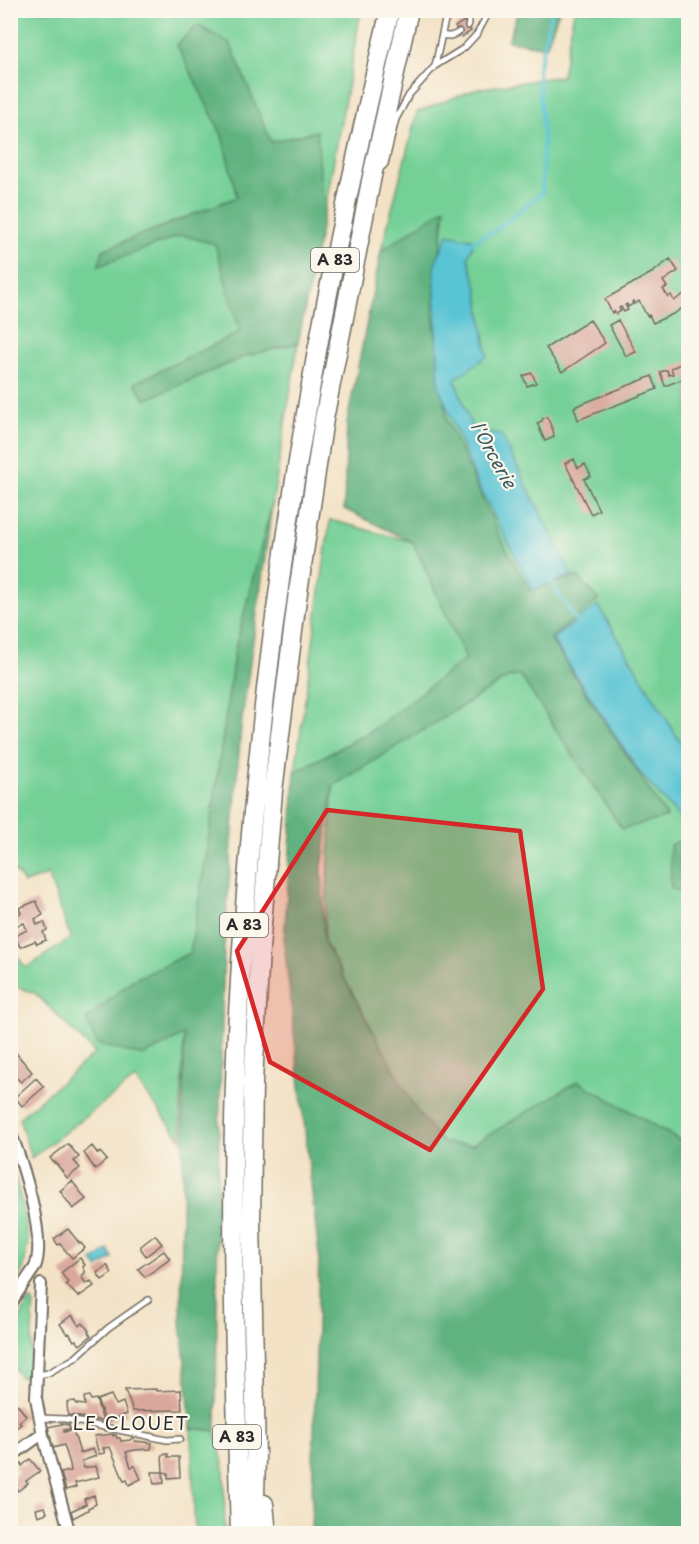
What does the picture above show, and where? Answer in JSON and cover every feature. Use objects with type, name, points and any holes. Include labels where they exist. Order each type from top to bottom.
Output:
[{"type":"highway","name":"A 83","points":[[240,1533],[233,1277],[234,1098],[241,963],[256,786],[277,607],[301,439],[349,189],[390,10]]},
{"type":"highway","name":"A 83","points":[[254,1533],[256,1458],[251,1220],[252,1095],[269,833],[294,622],[336,351],[409,10]]},
{"type":"highway","points":[[256,1458],[267,1533]]},
{"type":"street","points":[[10,1131],[31,1196],[37,1228],[38,1250],[35,1267],[15,1293],[10,1304]]},
{"type":"street","points":[[41,1284],[36,1398],[43,1435],[70,1533]]},
{"type":"street","points":[[10,1457],[43,1435]]},
{"type":"lane","points":[[435,66],[447,10]]},
{"type":"lane","points":[[445,20],[463,10],[468,17],[468,26]]},
{"type":"lane","points":[[372,176],[385,164],[396,119],[409,95],[435,66],[464,48],[477,34],[490,10]]},
{"type":"lane","points":[[442,35],[453,36],[459,32]]},
{"type":"lane","points":[[36,1376],[75,1358],[108,1328],[148,1300]]},
{"type":"lane","points":[[39,1418],[65,1419],[167,1440],[180,1439]]},
{"type":"highlighted area","points":[[327,810],[520,831],[543,989],[430,1150],[270,1062],[237,951]]},
{"type":"green space","points":[[11,11],[361,11],[327,198],[322,199],[271,142],[230,43],[177,45],[222,135],[237,197],[103,250],[99,265],[182,235],[216,244],[240,332],[135,383],[145,400],[246,356],[298,343],[273,500],[235,649],[190,954],[131,981],[184,1034],[180,1138],[135,1079],[31,1158],[19,1118],[95,1053],[35,993],[11,985],[10,947],[26,968],[71,938],[48,875],[24,883],[11,869]]},
{"type":"green space","points":[[518,11],[559,11],[546,47],[508,41]]},
{"type":"green space","points":[[574,11],[688,11],[688,1145],[578,1081],[472,1146],[443,1143],[416,1110],[324,941],[333,786],[507,678],[520,675],[622,829],[667,817],[550,639],[598,599],[577,576],[529,591],[501,539],[447,421],[433,313],[445,209],[381,251],[417,112],[476,89],[562,76]]},
{"type":"green space","points":[[197,25],[230,43],[271,142],[317,131],[322,198],[327,198],[298,343],[246,356],[145,400],[135,383],[240,332],[215,244],[182,235],[99,266],[103,250],[237,197],[222,135],[177,45]]},
{"type":"green space","points":[[445,208],[433,313],[447,421],[501,539],[529,590],[577,576],[599,599],[550,639],[667,817],[622,829],[520,675],[507,678],[333,786],[322,868],[324,941],[416,1110],[443,1143],[472,1145],[578,1081],[688,1145],[688,1533],[311,1533],[319,1256],[284,942],[295,772],[373,730],[466,658],[413,542],[344,509],[347,422],[381,251]]},
{"type":"green space","points":[[688,477],[688,522],[679,501]]},
{"type":"green space","points":[[273,500],[241,727],[224,946],[218,1173],[216,1431],[191,1428],[181,1321],[184,1035],[143,1056],[97,1044],[86,1020],[131,981],[190,953],[207,851],[235,649]]},
{"type":"green space","points":[[330,520],[413,542],[466,659],[373,730],[295,772]]},
{"type":"green space","points":[[688,837],[688,893],[671,889],[670,845]]},
{"type":"green space","points":[[10,1162],[21,1200],[28,1241],[24,1267],[11,1290]]},
{"type":"green space","points":[[30,1300],[34,1301],[30,1369],[26,1377],[20,1377],[11,1366],[11,1333]]},
{"type":"green space","points":[[191,1428],[216,1431],[224,1468],[225,1533],[195,1533]]},
{"type":"water","points":[[448,234],[475,240],[468,257],[478,291],[487,356],[455,379],[473,431],[501,435],[572,575],[533,590],[476,481],[439,387],[434,266]]},
{"type":"water","points":[[598,605],[688,755],[688,827],[640,773],[552,639]]},
{"type":"water","points":[[108,1250],[113,1258],[98,1268],[93,1261]]},
{"type":"building","points":[[464,21],[471,31],[462,37],[455,27]]},
{"type":"building","points":[[670,259],[678,271],[663,281],[667,287],[663,289],[668,297],[671,295],[674,301],[688,291],[688,304],[653,323],[639,301],[635,304],[633,301],[633,304],[628,307],[627,304],[625,305],[628,310],[624,312],[621,307],[619,308],[621,311],[616,314],[614,311],[612,313],[605,299],[653,272]]},
{"type":"building","points":[[590,320],[605,343],[562,372],[546,348]]},
{"type":"building","points":[[618,320],[636,352],[626,356],[609,325]]},
{"type":"building","points":[[688,361],[688,377],[665,386],[660,372],[667,370],[669,375],[673,374],[671,368]]},
{"type":"building","points":[[532,373],[536,383],[527,386],[523,376]]},
{"type":"building","points":[[652,376],[657,389],[578,420],[574,407]]},
{"type":"building","points":[[547,417],[554,437],[545,441],[537,423]]},
{"type":"building","points":[[574,459],[578,468],[585,464],[591,476],[584,479],[599,510],[591,514],[565,463]]},
{"type":"building","points":[[36,901],[43,915],[35,919],[37,925],[44,922],[47,930],[43,932],[46,940],[37,944],[35,941],[20,947],[15,936],[27,930],[24,923],[15,926],[10,917],[21,913],[19,908]]},
{"type":"building","points":[[16,1053],[32,1072],[21,1082],[10,1072],[10,1057]]},
{"type":"building","points":[[36,1078],[44,1087],[22,1106],[15,1097]]},
{"type":"building","points":[[68,1144],[79,1157],[74,1161],[80,1168],[67,1178],[50,1158]]},
{"type":"building","points":[[92,1146],[107,1160],[95,1169],[84,1153]]},
{"type":"building","points":[[72,1181],[86,1199],[73,1209],[60,1191]]},
{"type":"building","points":[[68,1229],[85,1248],[72,1258],[54,1239]]},
{"type":"building","points":[[155,1235],[162,1244],[146,1256],[141,1246]]},
{"type":"building","points":[[164,1251],[170,1259],[145,1277],[138,1269]]},
{"type":"building","points":[[80,1258],[85,1265],[83,1267],[85,1273],[81,1276],[86,1284],[91,1281],[94,1286],[78,1297],[66,1284],[68,1282],[61,1273]]},
{"type":"building","points":[[107,1265],[112,1273],[102,1280],[97,1273]]},
{"type":"building","points":[[72,1315],[79,1326],[83,1323],[91,1336],[80,1345],[69,1333],[67,1334],[60,1324]]},
{"type":"building","points":[[156,1389],[156,1391],[181,1390],[182,1410],[133,1411],[125,1390]]},
{"type":"building","points":[[111,1395],[116,1405],[123,1402],[127,1414],[106,1422],[97,1400]]},
{"type":"building","points":[[89,1396],[91,1400],[96,1399],[103,1421],[68,1415],[67,1402],[75,1401],[76,1404],[85,1405],[84,1397]]},
{"type":"building","points":[[17,1404],[26,1416],[15,1429],[13,1426],[10,1428],[10,1408]]},
{"type":"building","points":[[69,1425],[70,1429],[64,1432],[73,1430],[80,1453],[93,1449],[96,1456],[82,1461],[84,1468],[96,1466],[99,1477],[75,1483],[76,1487],[66,1490],[61,1473],[71,1471],[70,1464],[64,1445],[53,1448],[48,1427]]},
{"type":"building","points":[[113,1434],[121,1441],[134,1438],[135,1441],[152,1443],[151,1449],[126,1452],[131,1467],[135,1466],[141,1479],[129,1485],[127,1480],[124,1481],[110,1447],[103,1448],[105,1453],[99,1454],[94,1436]]},
{"type":"building","points":[[168,1454],[168,1457],[179,1457],[180,1477],[168,1478],[168,1473],[163,1472],[162,1455]]},
{"type":"building","points":[[30,1459],[40,1471],[26,1481],[28,1483],[18,1491],[16,1488],[12,1492],[10,1479],[19,1472],[15,1467],[21,1463],[22,1466]]},
{"type":"building","points":[[152,1472],[163,1472],[164,1483],[154,1484]]},
{"type":"building","points":[[94,1495],[96,1504],[73,1518],[71,1511],[86,1504],[84,1499]]},
{"type":"building","points":[[45,1507],[47,1513],[38,1516],[36,1509]]},
{"type":"waterway","name":"l'Orcerie","points":[[473,242],[495,231],[542,193],[543,135],[538,69],[552,10]]},
{"type":"waterway","name":"l'Orcerie","points":[[550,581],[579,624]]},
{"type":"district","name":"LE CLOUET","points":[[131,1424]]}]
